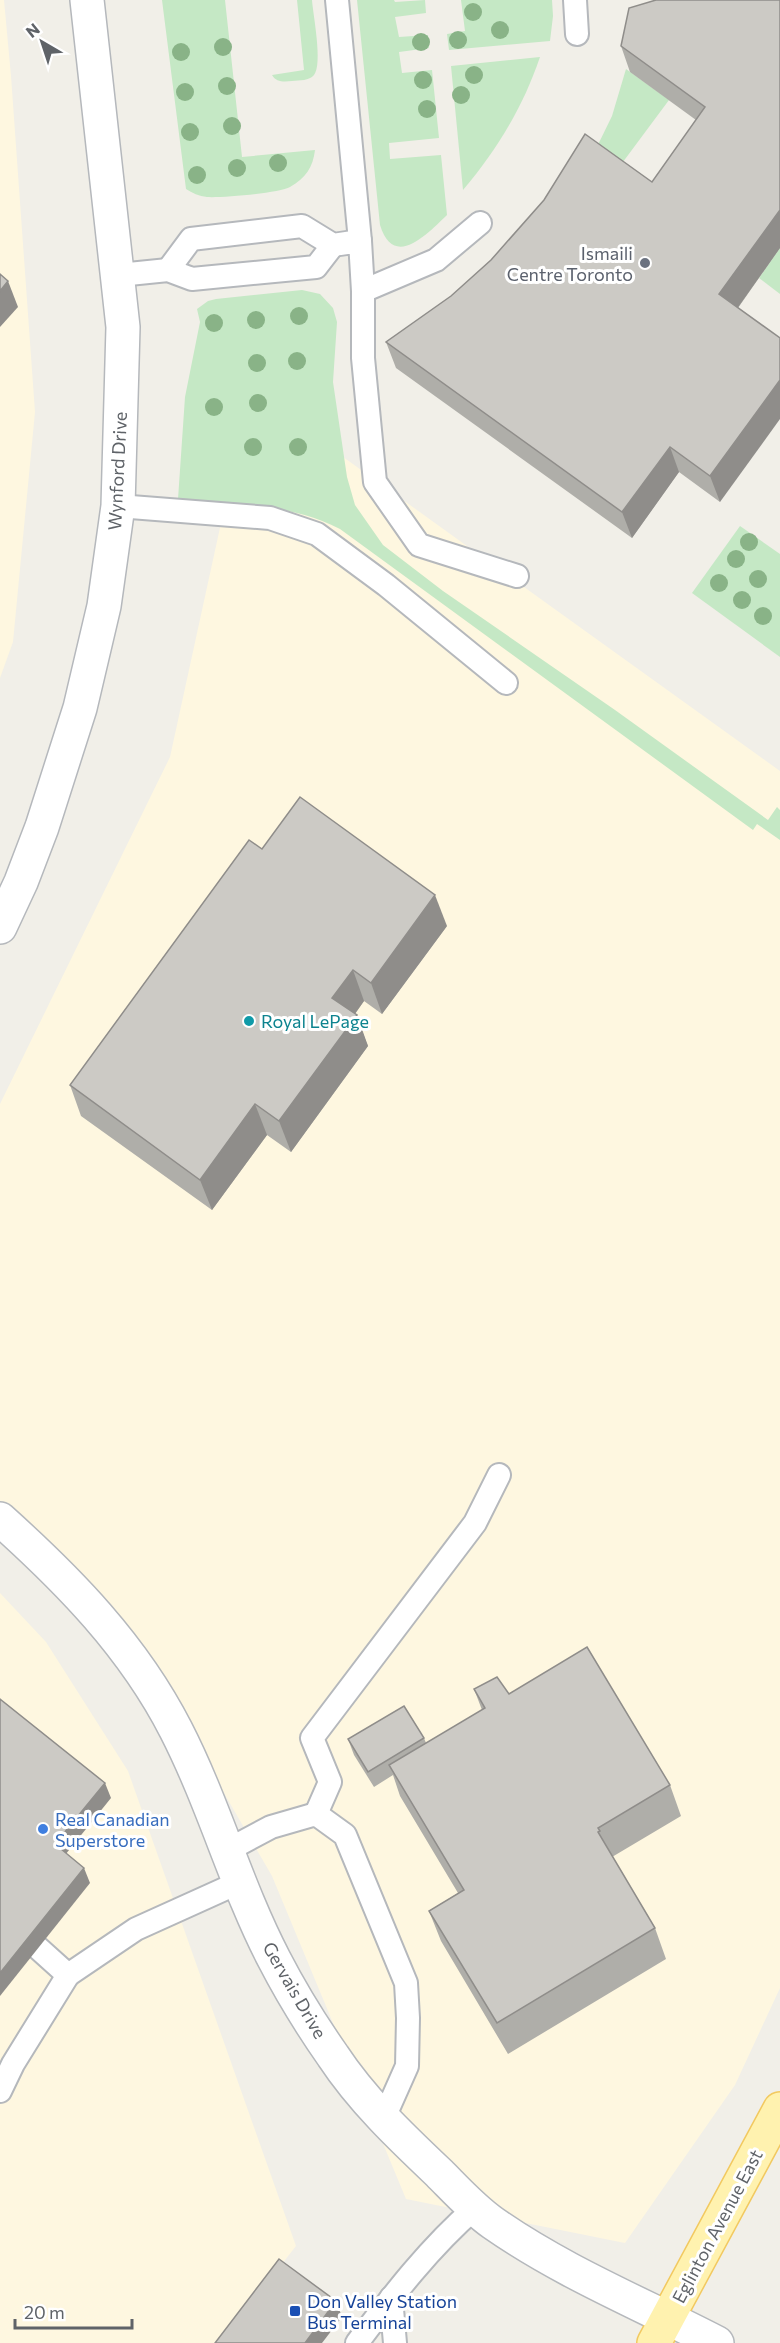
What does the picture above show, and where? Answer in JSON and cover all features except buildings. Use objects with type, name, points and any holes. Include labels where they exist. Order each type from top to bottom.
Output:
[{"type":"main road","name":"Eglinton Avenue East","points":[[661,2330],[780,2109]]},
{"type":"street","name":"Wynford Drive","points":[[0,927],[21,882],[42,827],[80,708],[104,606],[118,506],[123,327],[87,0]]},
{"type":"street","name":"Gervais Drive","points":[[0,1518],[90,1605],[136,1662],[177,1731],[274,1959],[333,2057],[383,2120],[491,2222],[540,2253],[627,2300],[661,2330],[717,2343]]},
{"type":"lane","points":[[337,0],[360,241],[363,358],[375,482],[419,545],[517,576]]},
{"type":"lane","points":[[575,0],[577,34]]},
{"type":"lane","points":[[363,291],[436,261],[480,223]]},
{"type":"lane","points":[[168,270],[191,239],[302,226],[333,244],[360,241]]},
{"type":"lane","points":[[119,275],[168,270],[192,279],[316,267],[333,244]]},
{"type":"lane","points":[[118,506],[270,518],[316,534],[386,585],[506,683]]},
{"type":"lane","points":[[316,1814],[330,1782],[312,1738],[474,1523],[499,1475]]},
{"type":"lane","points":[[228,1850],[271,1827],[316,1814]]},
{"type":"lane","points":[[316,1814],[345,1835],[406,1983],[407,2066],[383,2120]]},
{"type":"lane","points":[[0,2091],[13,2064],[68,1976],[136,1929],[240,1882]]},
{"type":"lane","points":[[38,1948],[68,1976]]},
{"type":"lane","points":[[357,2343],[391,2298],[454,2226],[475,2208]]},
{"type":"lane","points":[[391,2298],[395,2343]]},
{"type":"shaded area","points":[[0,0],[4,0],[11,76],[35,412],[13,642],[0,678]]},
{"type":"shaded area","points":[[250,390],[780,771],[780,1988],[735,2085],[625,2243],[406,2199],[272,1876],[140,1648],[0,1506],[0,1104],[170,757]]},
{"type":"shaded area","points":[[0,1593],[46,1642],[128,1771],[296,2246],[220,2343],[0,2343]]},
{"type":"green space","points":[[162,0],[225,0],[242,157],[315,150],[308,172],[296,184],[275,191],[224,197],[204,197],[186,189]]},
{"type":"green space","points":[[297,0],[312,0],[318,50],[317,69],[312,77],[307,79],[280,81],[272,75],[304,70]]},
{"type":"green space","points":[[357,0],[394,0],[395,2],[425,0],[426,13],[395,17],[399,37],[428,35],[429,48],[399,52],[402,73],[432,70],[439,138],[389,143],[390,159],[441,155],[447,215],[422,238],[403,247],[394,245],[386,238],[380,225]]},
{"type":"green space","points":[[461,0],[552,0],[550,41],[449,50],[447,34],[465,31]]},
{"type":"green space","points":[[540,57],[526,93],[508,127],[463,190],[451,66]]},
{"type":"green space","points":[[626,69],[669,100],[614,174],[592,157],[612,116]]},
{"type":"green space","points":[[780,248],[780,294],[759,278]]},
{"type":"green space","points":[[302,290],[320,294],[333,308],[337,322],[333,382],[347,477],[355,505],[383,545],[443,591],[768,820],[777,807],[780,810],[780,840],[757,824],[753,830],[340,529],[312,517],[283,510],[178,499],[185,397],[200,322],[197,309],[208,301],[216,299]]},
{"type":"green space","points":[[740,526],[780,554],[780,657],[692,593]]},
{"type":"place","name":"Ismaili Centre Toronto","points":[[645,263]]},
{"type":"place","name":"Royal LePage","points":[[249,1021]]},
{"type":"place","name":"Real Canadian Superstore","points":[[43,1829]]},
{"type":"place","name":"Don Valley Station Bus Terminal","points":[[295,2311]]}]
